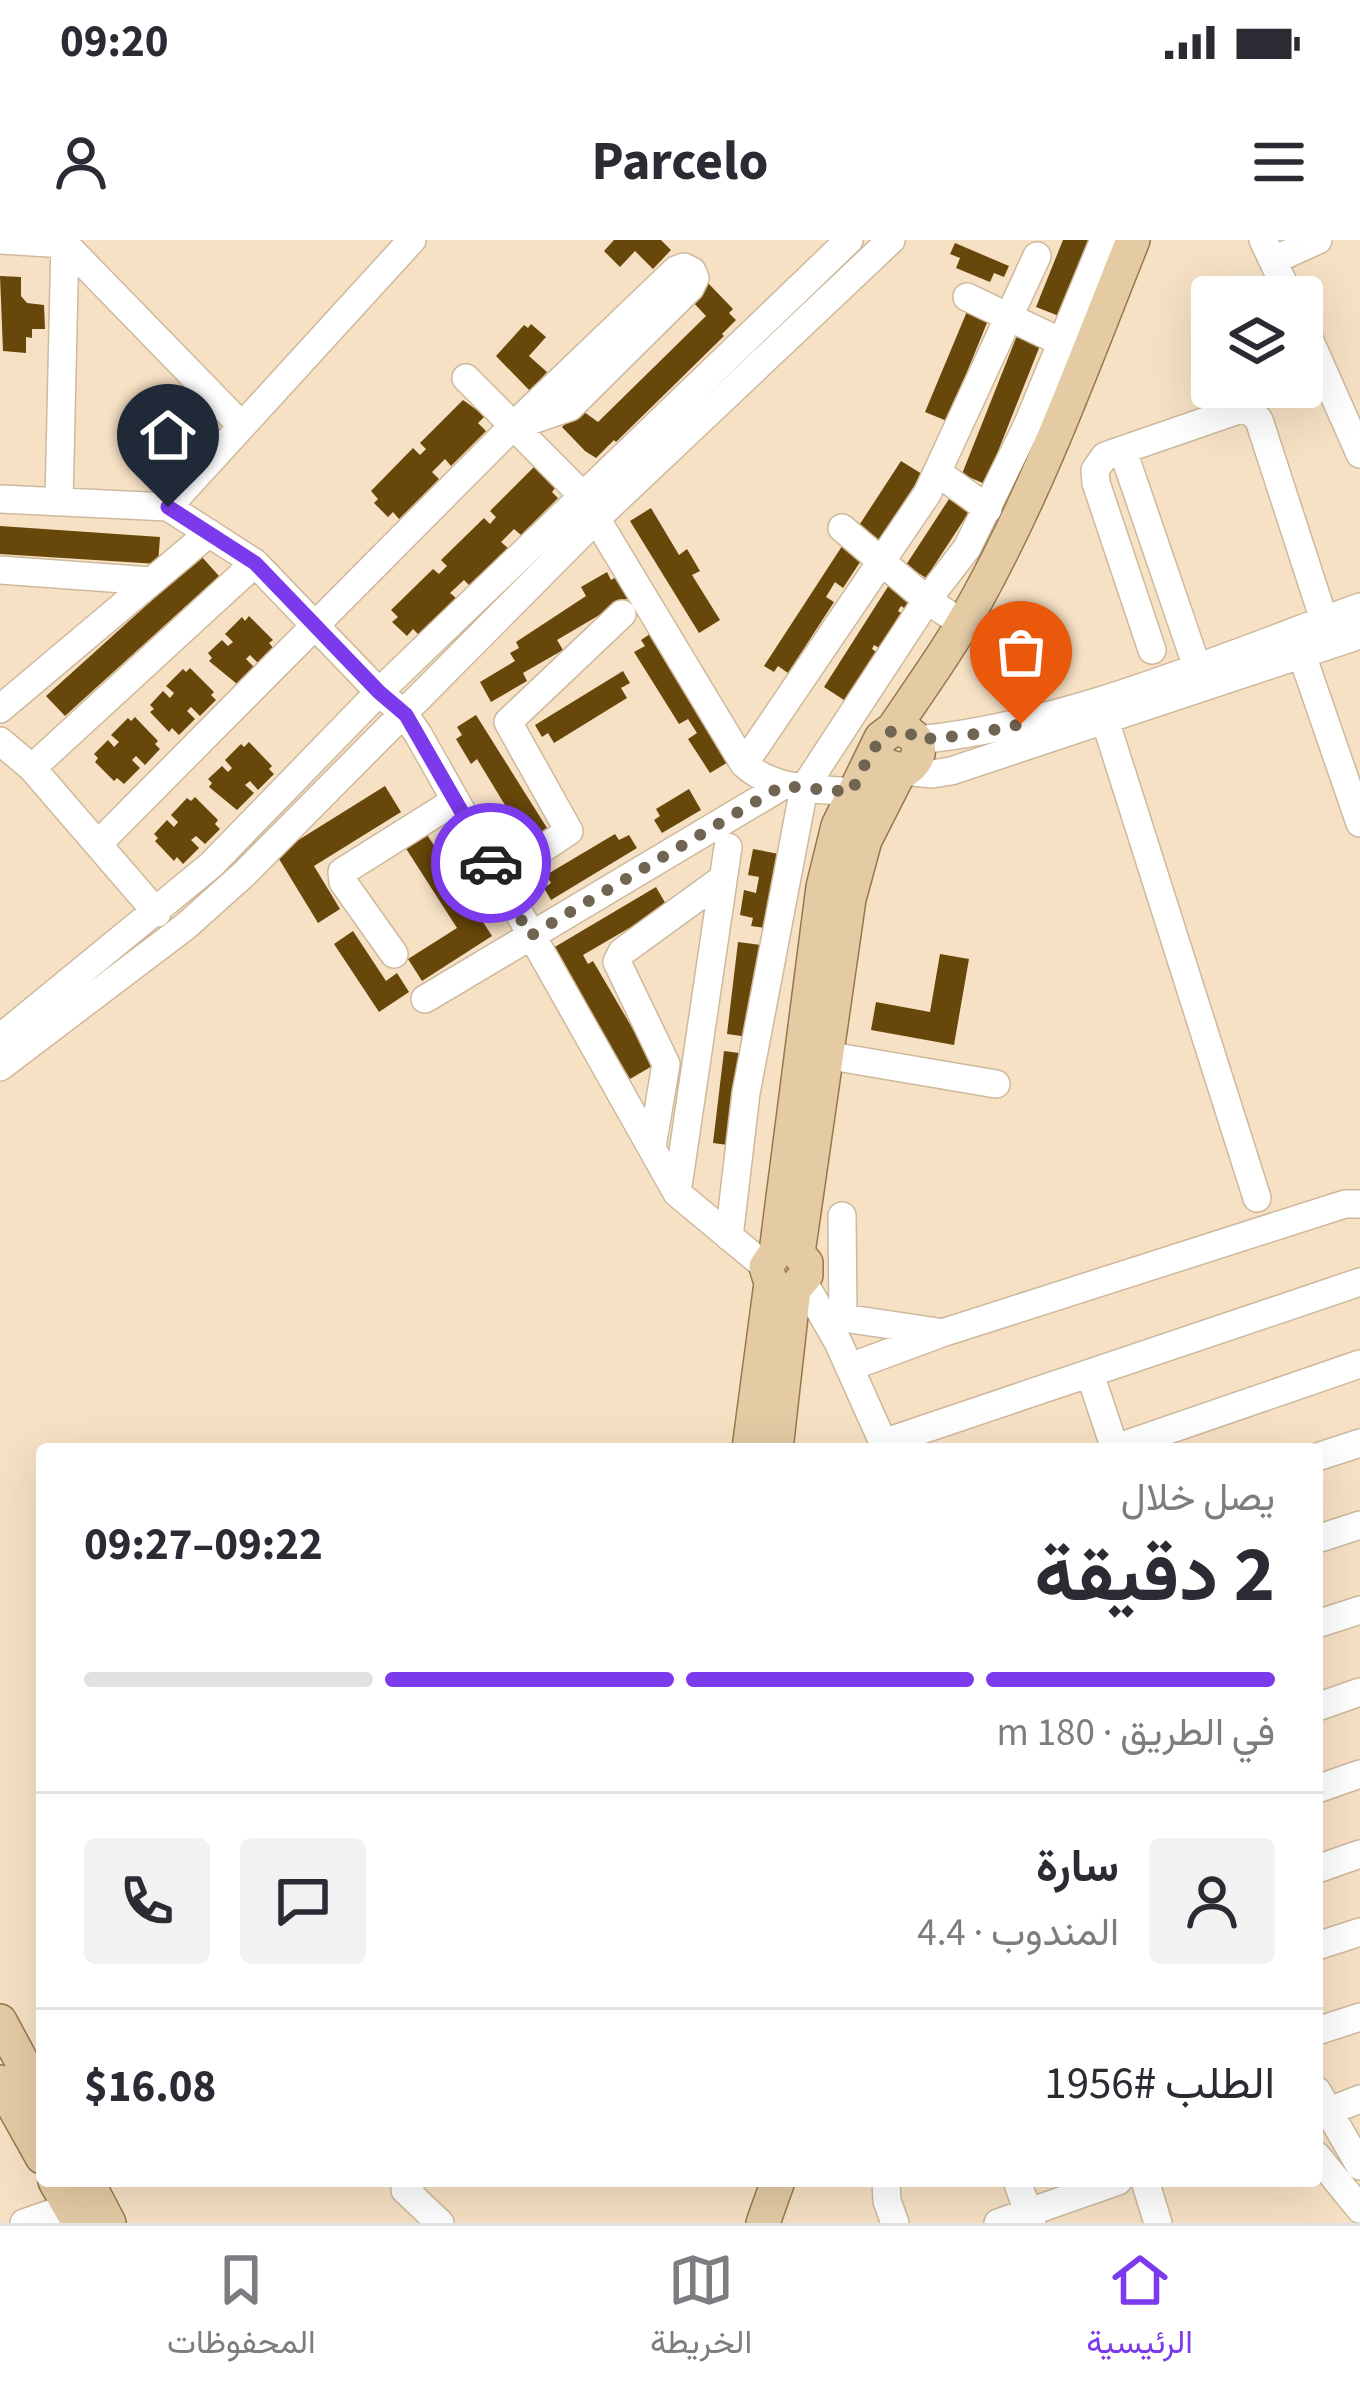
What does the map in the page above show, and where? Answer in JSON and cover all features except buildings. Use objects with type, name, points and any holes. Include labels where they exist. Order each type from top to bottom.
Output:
[{"type":"main road","points":[[901,749],[1025,502],[1132,240]]},
{"type":"main road","points":[[776,1443],[785,1271],[823,887],[838,826],[864,802],[982,634],[1022,561],[1157,240]]},
{"type":"main road","points":[[864,802],[941,773]]},
{"type":"main road","points":[[750,1443],[825,1054],[864,802]]},
{"type":"main road","points":[[0,2021],[36,2088]]},
{"type":"main road","points":[[0,2082],[36,2146]]},
{"type":"main road","points":[[763,2223],[776,2187]]},
{"type":"main road","points":[[73,2198],[110,2223]]},
{"type":"street","points":[[0,240],[65,242],[242,425]]},
{"type":"street","points":[[168,507],[412,240]]},
{"type":"street","points":[[0,1067],[186,926],[406,715],[590,506],[849,240]]},
{"type":"street","points":[[0,1038],[212,866],[379,692],[891,240]]},
{"type":"street","points":[[425,999],[793,787],[968,548],[1027,426],[1104,240]]},
{"type":"street","points":[[1269,250],[1318,240]]},
{"type":"street","points":[[59,502],[65,242]]},
{"type":"street","points":[[744,764],[883,561],[937,472],[1037,256]]},
{"type":"street","points":[[98,844],[512,427],[676,270],[692,271],[695,278],[690,288],[569,407],[512,427]]},
{"type":"street","points":[[967,297],[1059,340]]},
{"type":"street","points":[[1323,370],[1360,454]]},
{"type":"street","points":[[466,378],[590,506],[744,764],[760,779],[864,802]]},
{"type":"street","points":[[1152,650],[1095,476],[1101,460],[1237,410],[1256,415],[1324,620]]},
{"type":"street","points":[[1123,451],[1197,667]]},
{"type":"street","points":[[937,472],[988,509]]},
{"type":"street","points":[[0,499],[168,507],[255,563],[406,715],[677,1193],[729,1237],[785,1271],[833,1316],[942,1333]]},
{"type":"street","points":[[842,528],[963,624]]},
{"type":"street","points":[[0,709],[209,533]]},
{"type":"street","points":[[1125,569],[1159,557]]},
{"type":"street","points":[[32,769],[255,563]]},
{"type":"street","points":[[0,570],[151,581]]},
{"type":"street","points":[[901,749],[1006,728],[1360,608]]},
{"type":"street","points":[[500,877],[569,831],[508,722],[622,614]]},
{"type":"street","points":[[901,749],[941,773],[1360,635]]},
{"type":"street","points":[[1302,656],[1360,823]]},
{"type":"street","points":[[1105,720],[1257,1198]]},
{"type":"street","points":[[0,741],[32,769],[157,913]]},
{"type":"street","points":[[729,1237],[793,787]]},
{"type":"street","points":[[394,954],[343,882],[342,872],[455,801]]},
{"type":"street","points":[[677,1193],[728,847]]},
{"type":"street","points":[[652,1147],[666,1064],[617,962],[622,952],[721,880]]},
{"type":"street","points":[[825,1054],[995,1084]]},
{"type":"street","points":[[850,1367],[1345,1204],[1360,1204]]},
{"type":"street","points":[[842,1216],[833,1316],[883,1443]]},
{"type":"street","points":[[893,1443],[1360,1282]]},
{"type":"street","points":[[1131,1443],[1360,1364]]},
{"type":"street","points":[[1090,1375],[1112,1443]]},
{"type":"street","points":[[1323,1455],[1360,1443]]},
{"type":"street","points":[[1323,1537],[1360,1525]]},
{"type":"street","points":[[1323,1622],[1360,1610]]},
{"type":"street","points":[[1323,1705],[1360,1692]]},
{"type":"street","points":[[1323,1787],[1360,1774]]},
{"type":"street","points":[[1323,1867],[1360,1854]]},
{"type":"street","points":[[1323,1944],[1360,1932]]},
{"type":"street","points":[[1323,2029],[1360,2017]]},
{"type":"street","points":[[1323,2101],[1360,2099]]},
{"type":"street","points":[[1323,2103],[1360,2167]]},
{"type":"street","points":[[1323,2164],[1360,2210]]},
{"type":"street","points":[[407,2187],[405,2190],[440,2223]]},
{"type":"street","points":[[886,2187],[895,2223]]},
{"type":"street","points":[[1019,2187],[1030,2218]]},
{"type":"street","points":[[998,2223],[1030,2218],[1104,2187]]},
{"type":"street","points":[[1147,2187],[1158,2223]]},
{"type":"street","points":[[24,2223],[73,2198]]},
{"type":"way so far","points":[[491,863],[530,936],[782,786],[851,792],[881,738],[893,729],[910,732],[917,740],[1021,724]]},
{"type":"route","points":[[168,507],[255,563],[406,715],[491,863]]}]
